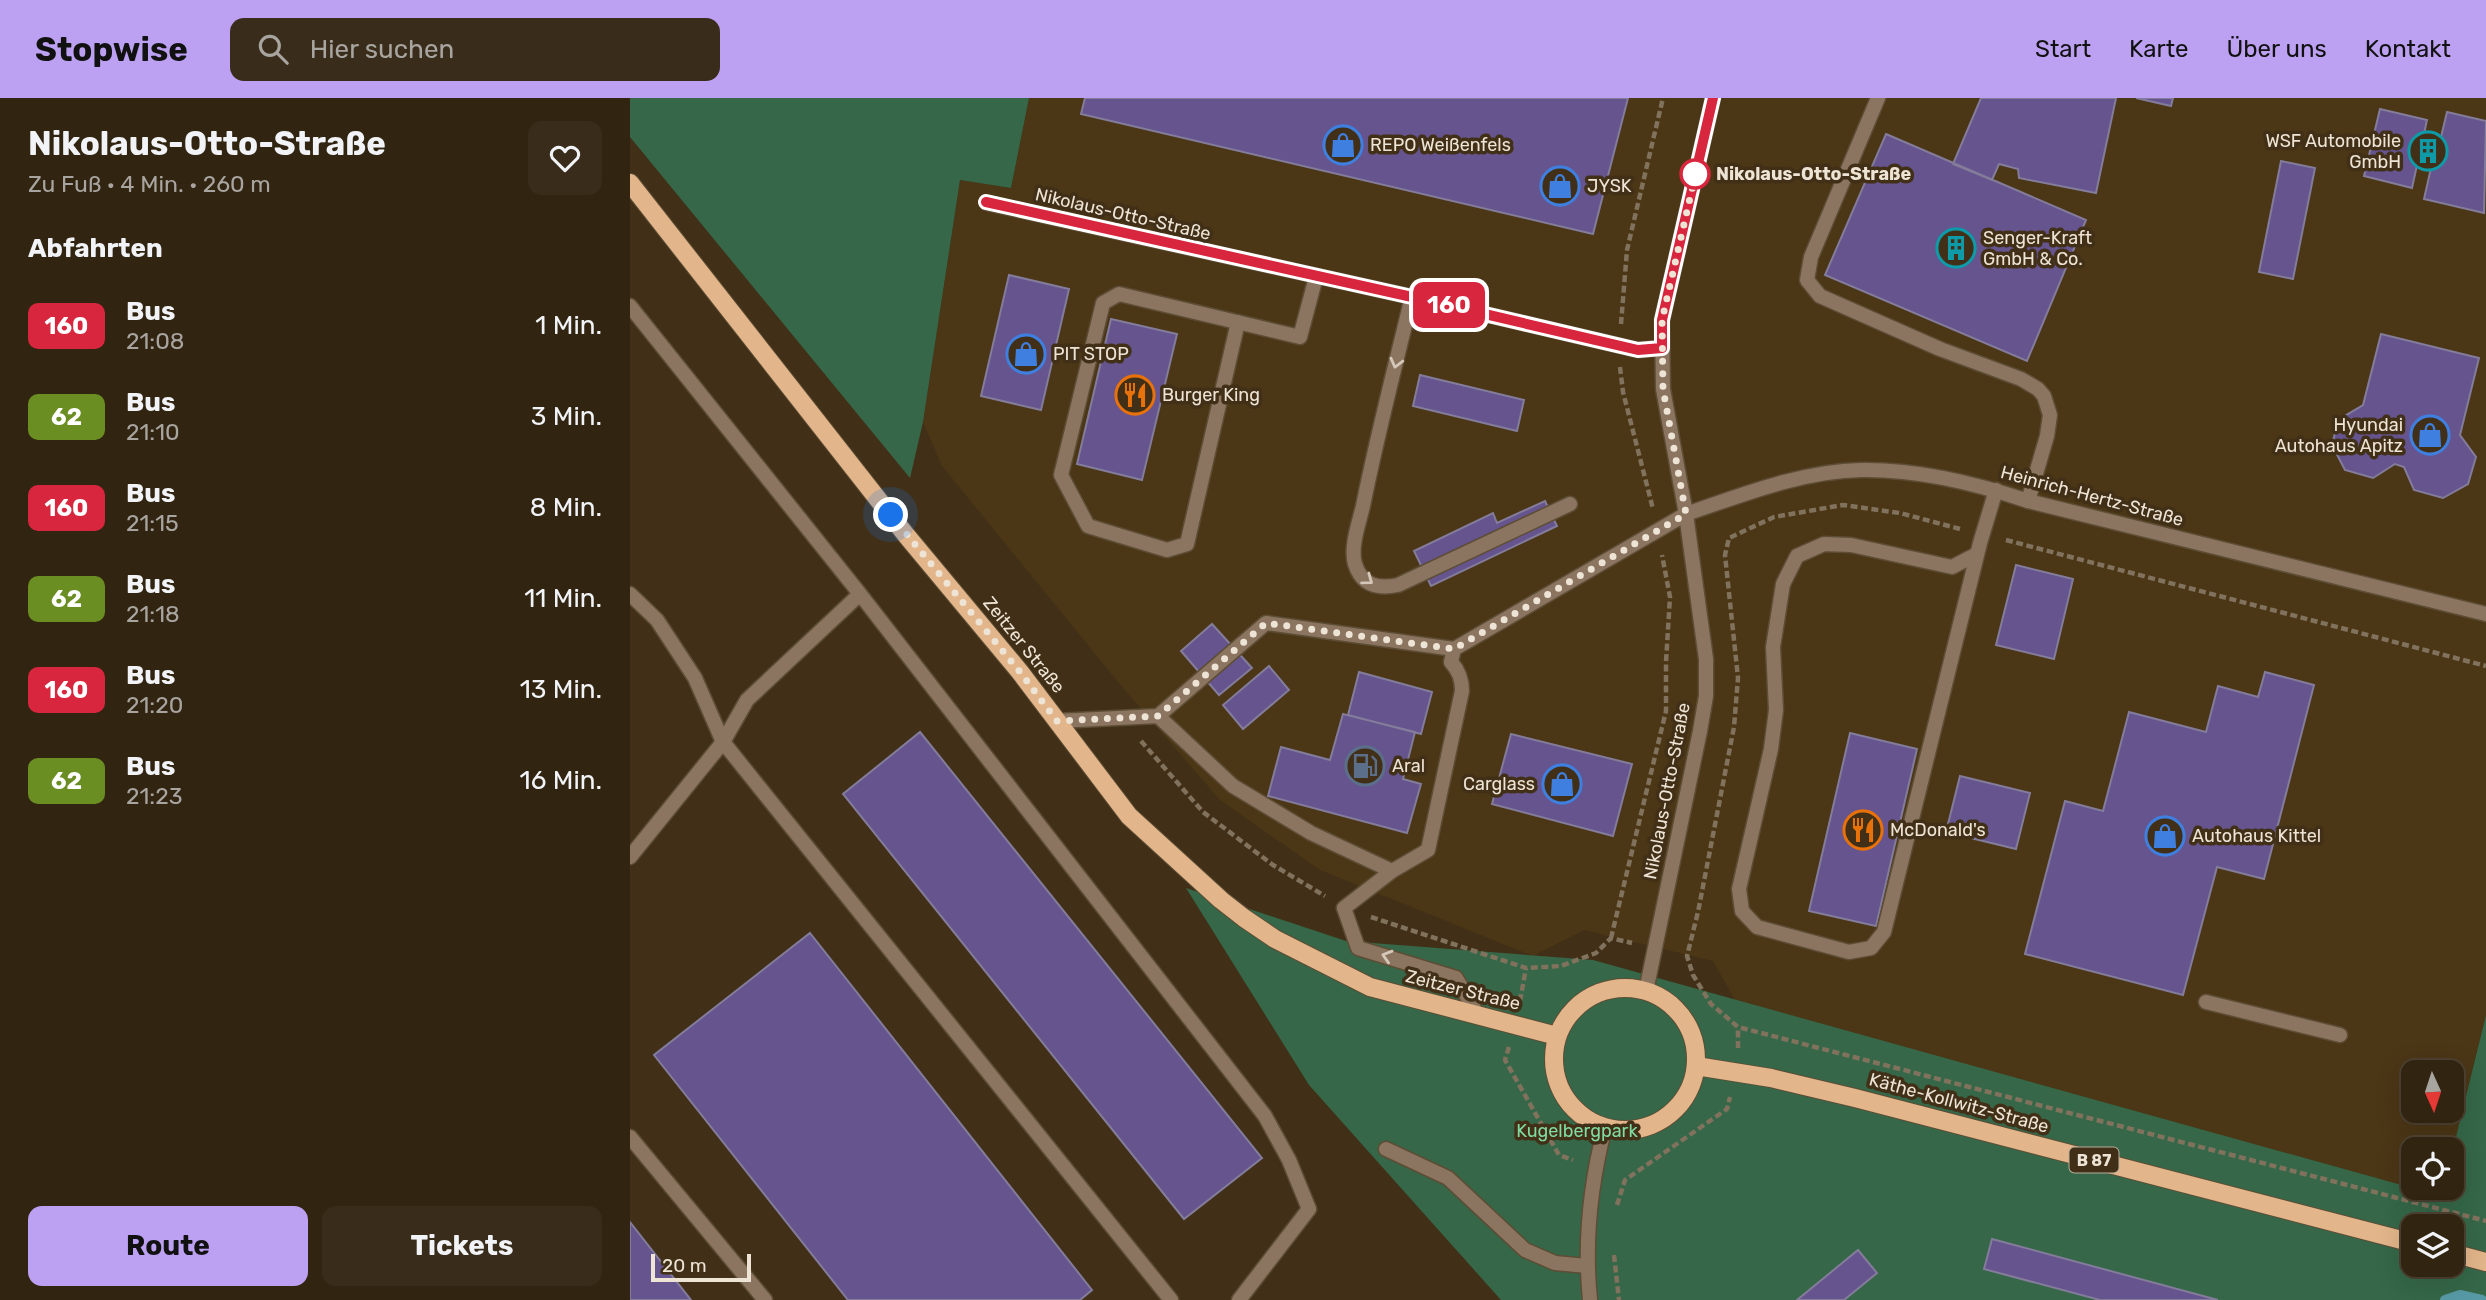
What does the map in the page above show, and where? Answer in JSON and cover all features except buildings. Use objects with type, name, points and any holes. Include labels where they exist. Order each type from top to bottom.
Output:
[{"type":"main road","name":"Zeitzer Straße","points":[[630,183],[906,535],[1020,672],[1129,816],[1244,918],[1275,939],[1370,988],[1557,1036]]},
{"type":"main road","points":[[1619,988],[1646,991],[1667,1002],[1684,1019],[1694,1041],[1696,1066],[1688,1092],[1680,1104],[1659,1121],[1633,1130],[1605,1128],[1580,1114],[1561,1092],[1554,1064],[1557,1036],[1571,1012],[1592,995],[1619,988]]},
{"type":"main road","name":"Käthe-Kollwitz-Straße","points":[[1696,1066],[1738,1072],[1856,1098],[2401,1240]]},
{"type":"main road","points":[[2464,1256],[2486,1262]]},
{"type":"street","name":"Nikolaus-Otto-Straße","points":[[1646,991],[1706,696],[1703,627],[1663,389],[1662,320],[1713,98]]},
{"type":"street","points":[[1878,98],[1811,257],[1807,280],[1820,296],[1940,349],[2021,379],[2038,389],[2044,396],[2050,415],[2047,436],[2028,501]]},
{"type":"street","name":"Nikolaus-Otto-Straße","points":[[986,202],[1638,350],[1662,348]]},
{"type":"street","points":[[1238,322],[1186,544],[1167,550],[1088,526],[1061,475],[1103,303],[1119,294],[1238,322],[1300,337],[1316,277]]},
{"type":"street","points":[[1412,297],[1355,543],[1354,561],[1359,573],[1369,584],[1382,588],[1398,585],[1570,504]]},
{"type":"street","points":[[630,306],[860,594],[1265,1116],[1290,1160],[1309,1209],[1239,1300]]},
{"type":"street","name":"Heinrich-Hertz-Straße","points":[[1454,649],[1686,514],[1761,489],[1821,474],[1860,470],[1901,471],[1996,490],[2028,501],[2486,614]]},
{"type":"street","points":[[1978,555],[1952,568],[1851,545],[1824,544],[1797,556],[1783,584],[1773,647],[1776,710],[1739,889],[1742,911],[1757,927],[1849,952],[1871,948],[1884,932],[1996,490]]},
{"type":"street","points":[[630,594],[657,620],[695,678],[723,742],[1171,1300]]},
{"type":"street","points":[[630,857],[723,742],[747,700],[860,594]]},
{"type":"street","points":[[1057,721],[1158,716],[1266,623],[1454,649],[1451,662],[1462,682],[1462,691],[1427,850],[1392,870],[1344,908],[1359,948],[1456,978],[1479,1017]]},
{"type":"street","points":[[1158,716],[1233,786],[1311,833],[1392,870]]},
{"type":"street","points":[[2206,1002],[2340,1035]]},
{"type":"street","points":[[1590,1300],[1587,1266],[1588,1211],[1605,1128]]},
{"type":"street","points":[[630,1137],[765,1300]]},
{"type":"street","points":[[1386,1149],[1448,1178],[1525,1250],[1555,1262],[1587,1266]]},
{"type":"path","points":[[1121,718],[1203,812],[1273,864],[1344,908],[1526,968],[1561,966],[1596,953],[1611,938],[1687,956],[1693,975],[1711,1004],[1738,1027],[2486,1221]]},
{"type":"path","points":[[1526,968],[1516,1026],[1505,1060],[1559,1155],[1625,1180]]},
{"type":"path","points":[[1616,1209],[1625,1180],[1727,1109],[1738,1072],[1738,1027]]},
{"type":"path","points":[[1614,1253],[1619,1300]]},
{"type":"shaded area","points":[[1029,98],[2486,98],[2486,1015],[2464,1104],[2464,1060],[2401,1060],[2401,1124],[2459,1124],[2456,1137],[2401,1137],[2401,1185],[1736,1002],[1713,961],[1584,930],[1533,956],[1320,870],[1220,800],[1123,688],[942,466],[923,422],[960,180],[1011,188]]},
{"type":"green space","points":[[630,98],[1029,98],[1011,188],[960,180],[923,422],[910,478],[630,137]]},
{"type":"green space","name":"Kugelbergpark","points":[[1186,888],[1346,941],[1593,960],[2401,1185],[2401,1200],[2464,1200],[2464,1137],[2456,1137],[2459,1124],[2464,1124],[2464,1104],[2486,1015],[2486,1300],[1501,1300],[1309,1085]]},
{"type":"waterway","points":[[2445,1300],[2460,1295],[2482,1300]]},
{"type":"bus line","name":"160","points":[[986,202],[1638,350],[1662,348],[1662,320],[1713,98]]},
{"type":"place","name":"REPO Weißenfels","points":[[1343,145]]},
{"type":"place","name":"WSF Automobile GmbH","points":[[2428,151]]},
{"type":"place","name":"Nikolaus-Otto-Straße","points":[[1695,174]]},
{"type":"place","name":"JYSK","points":[[1560,186]]},
{"type":"place","name":"Senger-Kraft GmbH & Co.","points":[[1956,248]]},
{"type":"place","name":"PIT STOP","points":[[1026,354]]},
{"type":"place","name":"Burger King","points":[[1135,395]]},
{"type":"place","name":"Hyundai Autohaus Apitz","points":[[2430,435]]},
{"type":"place","name":"Aral","points":[[1365,766]]},
{"type":"place","name":"Carglass","points":[[1562,784]]},
{"type":"place","name":"McDonald's","points":[[1863,830]]},
{"type":"place","name":"Autohaus Kittel","points":[[2165,836]]},
{"type":"route","points":[[891,515],[1057,721],[1158,716],[1266,623],[1454,649],[1686,514],[1663,389],[1662,320],[1696,172],[1695,174]]}]
